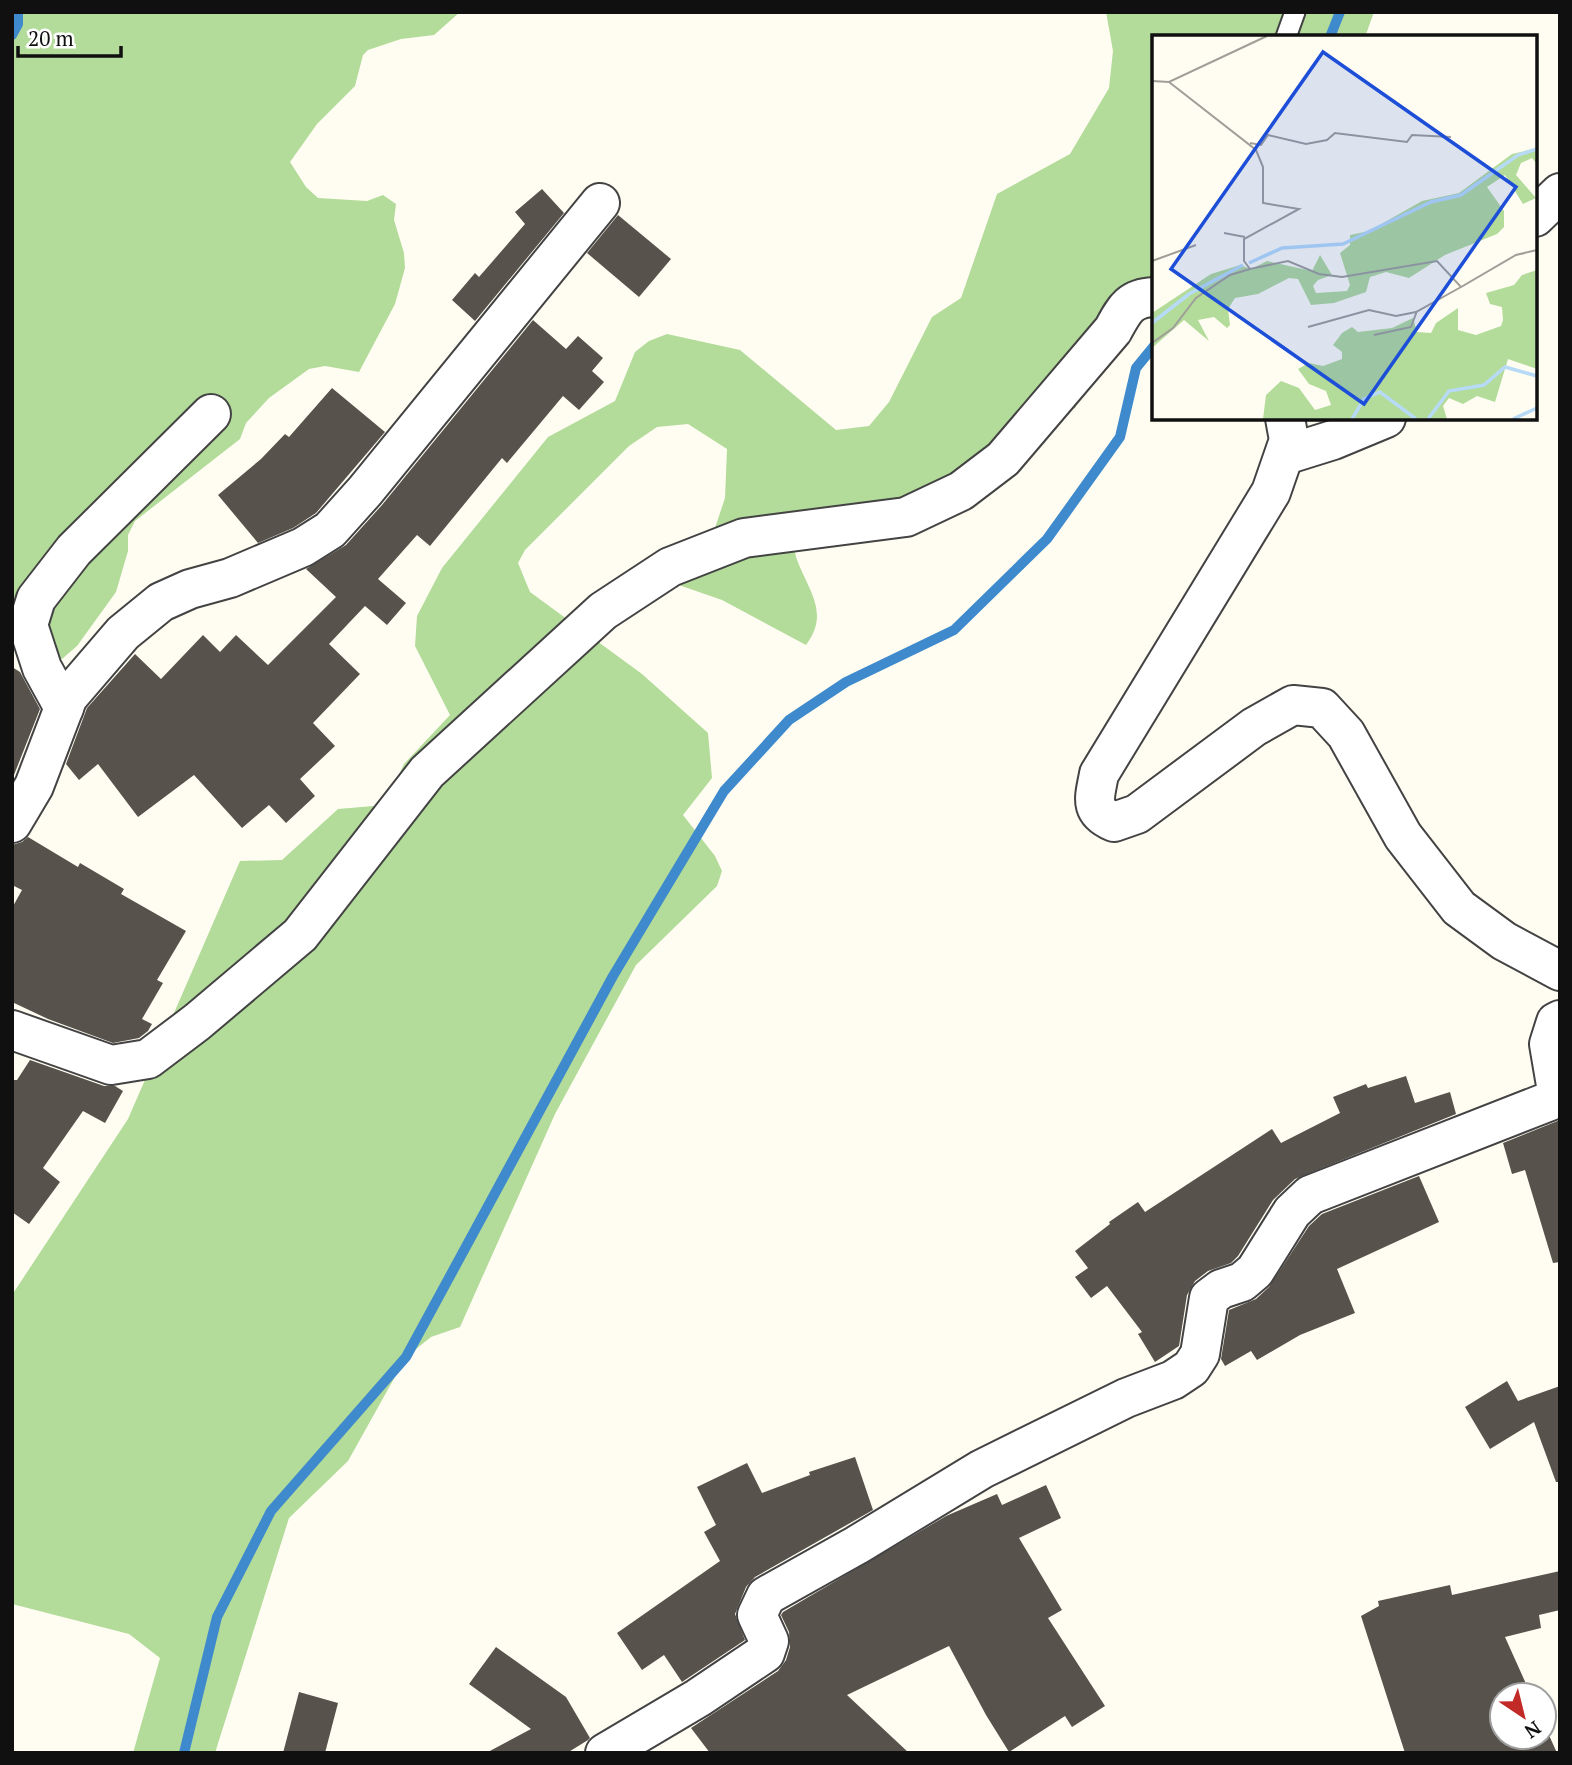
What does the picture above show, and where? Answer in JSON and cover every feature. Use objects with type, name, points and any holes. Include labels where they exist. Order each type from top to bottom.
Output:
[{"type":"street","points":[[1537,215],[1560,193]]},
{"type":"street","points":[[12,823],[33,786],[68,697],[123,633],[161,602],[190,589],[230,578],[270,562],[303,547],[330,530],[365,491],[600,203]]},
{"type":"street","points":[[12,1030],[111,1065],[148,1059],[197,1022],[299,935],[427,772],[603,611],[670,567],[744,538],[906,517],[961,491],[1003,459],[1113,330],[1124,309],[1149,292]]},
{"type":"street","points":[[64,708],[42,668],[28,625],[36,599],[74,550],[211,414]]},
{"type":"street","points":[[1382,420],[1371,426],[1285,437],[1271,492],[1099,774],[1095,807],[1101,816],[1114,822],[1138,814],[1254,727],[1293,705],[1322,708],[1346,734],[1403,836],[1459,908],[1504,941],[1560,971]]},
{"type":"street","points":[[605,1753],[698,1698],[765,1653],[769,1641],[757,1615],[766,1596],[982,1469],[1126,1398],[1172,1380],[1192,1368],[1200,1354],[1209,1298],[1221,1289],[1242,1282],[1255,1271],[1292,1212],[1310,1195],[1550,1101],[1557,1091],[1549,1044],[1556,1022],[1560,1020]]},
{"type":"lane","points":[[1287,35],[1295,12]]},
{"type":"green space","points":[[12,12],[460,12],[434,35],[401,39],[368,50],[363,55],[355,86],[317,124],[290,162],[306,187],[318,198],[367,201],[383,195],[396,204],[394,220],[404,253],[405,268],[395,304],[359,372],[325,366],[309,369],[269,398],[246,423],[240,439],[135,521],[128,535],[128,551],[116,592],[77,646],[62,659],[12,613]]},
{"type":"green space","points":[[1106,12],[1374,12],[1366,35],[1152,35],[1152,290],[1136,304],[1075,408],[906,498],[792,524],[796,557],[817,611],[817,622],[806,645],[722,600],[670,582],[713,534],[725,498],[727,449],[688,424],[657,427],[629,446],[525,550],[518,563],[530,592],[642,674],[708,733],[712,778],[683,815],[715,856],[722,871],[717,886],[636,965],[555,1114],[460,1327],[431,1337],[406,1357],[348,1461],[289,1518],[215,1753],[133,1753],[160,1658],[129,1634],[12,1604],[12,1295],[128,1119],[240,861],[282,860],[338,809],[385,805],[404,764],[450,715],[415,646],[417,616],[442,568],[548,437],[615,401],[635,352],[649,341],[667,334],[740,350],[836,430],[869,426],[889,402],[932,317],[961,298],[997,194],[1070,154],[1109,88],[1113,51]]},
{"type":"building","points":[[542,189],[564,213],[475,321],[452,300],[475,273],[479,277],[525,224],[515,212]]},
{"type":"building","points":[[618,215],[671,259],[639,297],[587,253]]},
{"type":"building","points":[[533,320],[566,349],[578,336],[603,358],[592,371],[604,382],[579,410],[563,396],[507,463],[502,458],[430,546],[417,535],[378,579],[406,603],[387,625],[365,606],[329,644],[360,674],[313,723],[335,746],[300,779],[315,796],[286,823],[269,805],[242,828],[194,775],[138,817],[98,764],[79,780],[66,764],[87,708],[135,654],[161,679],[203,635],[220,652],[236,635],[268,665],[336,597],[306,569],[346,545],[382,505]]},
{"type":"building","points":[[332,388],[385,432],[316,513],[293,528],[258,543],[218,495],[261,459],[285,434],[289,437]]},
{"type":"building","points":[[12,667],[20,672],[40,709],[12,780]]},
{"type":"building","points":[[28,837],[78,867],[80,863],[124,889],[121,894],[186,931],[157,980],[163,983],[142,1019],[152,1024],[139,1038],[113,1043],[48,1019],[12,1002],[12,908],[22,890],[12,885],[12,845]]},
{"type":"building","points":[[30,1060],[104,1086],[115,1086],[123,1091],[105,1123],[83,1111],[43,1168],[60,1182],[29,1224],[12,1212],[12,1080],[17,1080]]},
{"type":"building","points":[[1406,1076],[1415,1103],[1450,1092],[1456,1114],[1295,1179],[1273,1200],[1238,1256],[1231,1263],[1208,1271],[1195,1281],[1187,1295],[1179,1346],[1155,1362],[1138,1334],[1142,1332],[1107,1286],[1091,1298],[1075,1277],[1088,1268],[1075,1251],[1138,1202],[1145,1212],[1272,1129],[1281,1143],[1340,1113],[1333,1097],[1366,1084],[1368,1088]]},
{"type":"building","points":[[1560,1120],[1560,1262],[1553,1263],[1525,1170],[1512,1174],[1503,1143]]},
{"type":"building","points":[[1419,1176],[1439,1222],[1337,1269],[1355,1313],[1300,1335],[1257,1360],[1251,1351],[1225,1366],[1221,1359],[1229,1310],[1256,1299],[1269,1287],[1309,1226],[1322,1214]]},
{"type":"building","points":[[1507,1381],[1518,1401],[1560,1386],[1560,1482],[1556,1482],[1534,1422],[1490,1449],[1465,1407]]},
{"type":"building","points":[[855,1457],[873,1510],[755,1577],[746,1587],[735,1614],[745,1640],[682,1682],[664,1655],[642,1670],[617,1633],[720,1561],[704,1532],[716,1525],[697,1487],[747,1463],[762,1493],[810,1475],[809,1472]]},
{"type":"building","points":[[1046,1485],[1061,1518],[1019,1538],[1062,1610],[1048,1618],[1105,1706],[1072,1727],[1065,1716],[1009,1752],[949,1646],[847,1695],[909,1753],[710,1753],[691,1728],[778,1671],[786,1660],[790,1647],[789,1632],[781,1615],[783,1612],[946,1516],[997,1494],[1002,1505]]},
{"type":"building","points":[[1560,1571],[1560,1610],[1539,1615],[1541,1628],[1505,1637],[1525,1681],[1488,1681],[1488,1751],[1557,1753],[1405,1753],[1361,1616],[1379,1606],[1378,1601],[1450,1585],[1452,1595]]},
{"type":"building","points":[[496,1647],[566,1697],[590,1738],[567,1753],[486,1753],[531,1729],[469,1684]]},
{"type":"building","points":[[299,1692],[338,1703],[325,1753],[283,1753]]},
{"type":"waterway","points":[[12,35],[18,24],[18,12]]},
{"type":"waterway","points":[[1331,35],[1340,12]]},
{"type":"waterway","points":[[184,1753],[217,1617],[271,1511],[406,1357],[613,976],[724,791],[789,720],[846,682],[954,630],[1047,539],[1120,437],[1136,368],[1152,348]]}]
